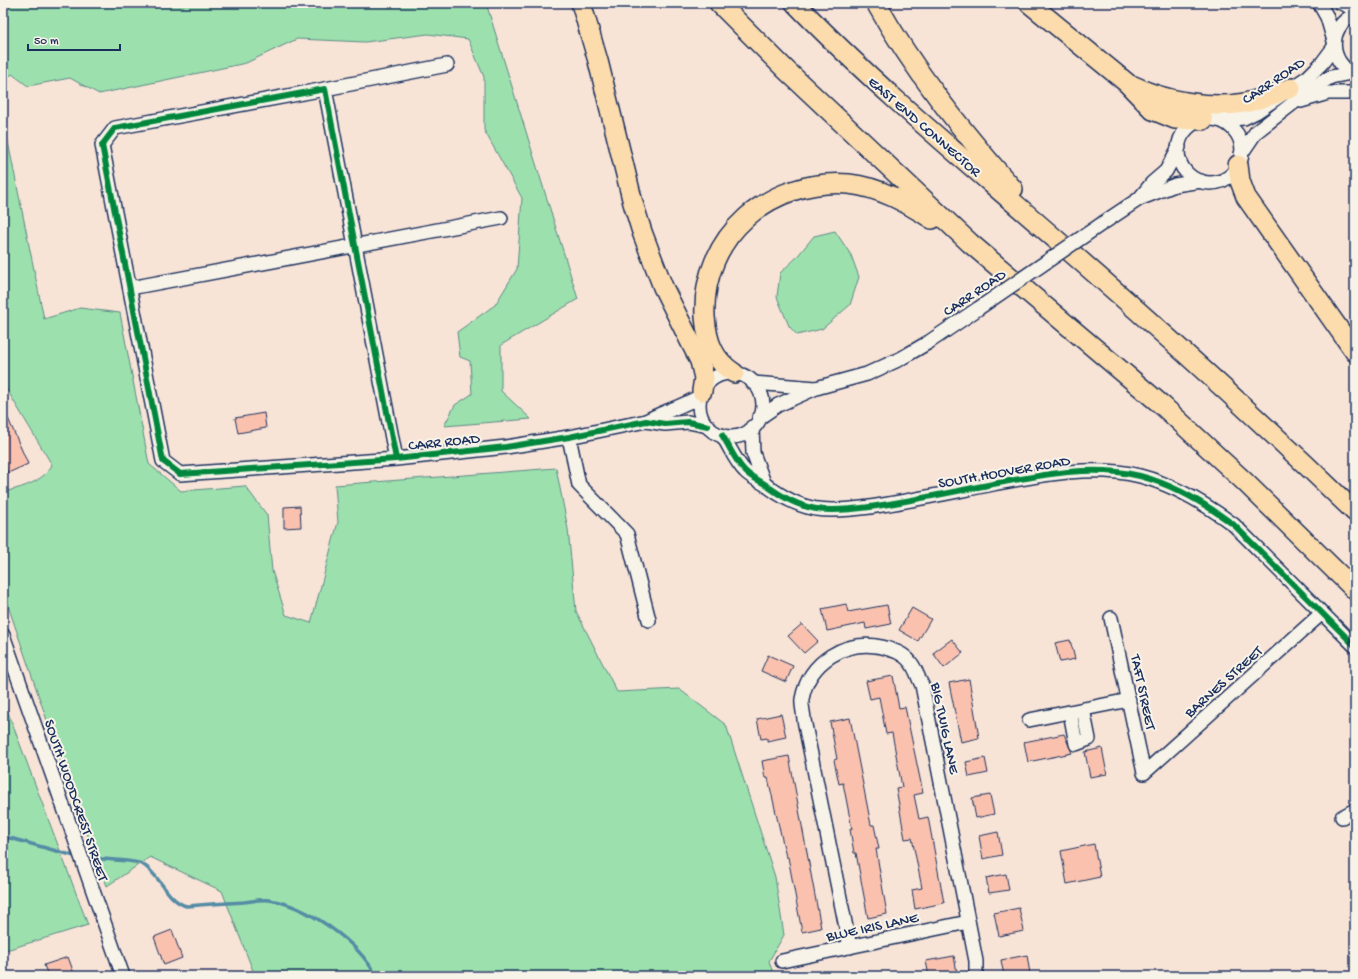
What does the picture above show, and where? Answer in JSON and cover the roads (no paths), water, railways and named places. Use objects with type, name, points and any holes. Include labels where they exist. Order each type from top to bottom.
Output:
[{"type":"highway","points":[[581,3],[598,61],[633,203],[663,287],[702,366],[704,378],[701,393]]},
{"type":"highway","points":[[719,3],[810,94],[970,243],[1163,406],[1245,482],[1355,590]]},
{"type":"highway","name":"EAST END CONNECTOR","points":[[796,3],[882,89],[1060,243]]},
{"type":"highway","points":[[876,3],[908,56],[952,117],[1060,243],[1205,371],[1355,512]]},
{"type":"highway","points":[[1029,3],[1127,83],[1147,105],[1160,114],[1175,119],[1211,120]]},
{"type":"highway","points":[[1127,83],[1143,91],[1176,101],[1225,104],[1293,95]]},
{"type":"highway","points":[[1240,159],[1240,180],[1246,197],[1355,352]]},
{"type":"highway","points":[[734,373],[721,364],[713,354],[709,343],[706,323],[706,290],[710,274],[724,243],[746,217],[772,199],[787,192],[817,185],[850,184],[866,187],[884,192],[912,206],[970,243]]},
{"type":"street","points":[[1320,3],[1327,17],[1339,62],[1353,74]]},
{"type":"street","points":[[1342,3],[1355,9]]},
{"type":"street","name":"CARR ROAD","points":[[1240,159],[1256,132],[1316,70],[1334,44],[1340,26],[1348,18],[1355,15]]},
{"type":"street","points":[[447,65],[115,128],[102,145],[130,288],[502,218]]},
{"type":"street","name":"CARR ROAD","points":[[1211,120],[1237,119],[1250,115],[1331,77],[1353,74]]},
{"type":"street","points":[[325,89],[396,459]]},
{"type":"street","points":[[1293,95],[1355,93]]},
{"type":"street","points":[[1211,120],[1229,125],[1236,133],[1241,143],[1240,159],[1232,174],[1223,180],[1212,182],[1201,181],[1191,176],[1184,168],[1179,158],[1179,147],[1182,137],[1188,128],[1211,120]]},
{"type":"street","name":"CARR ROAD","points":[[1139,199],[1166,171],[1179,147]]},
{"type":"street","name":"CARR ROAD","points":[[756,423],[778,405],[816,388],[867,374],[900,359],[929,342],[1139,199],[1175,185],[1201,181]]},
{"type":"street","name":"CARR ROAD","points":[[130,288],[163,461],[180,474],[396,459],[506,447],[569,437],[646,422],[665,424],[688,422],[708,426]]},
{"type":"street","points":[[756,423],[738,435],[722,435],[708,426],[700,412],[701,393],[709,382],[718,376],[734,373],[745,376],[760,392],[762,403],[756,423],[753,453],[764,484]]},
{"type":"street","name":"CARR ROAD","points":[[753,383],[816,388]]},
{"type":"street","name":"CARR ROAD","points":[[646,422],[662,412],[683,406],[701,393]]},
{"type":"street","name":"SOUTH HOOVER ROAD","points":[[722,435],[746,473],[796,504],[807,508],[833,511],[889,504],[1058,472],[1108,471],[1140,476],[1177,490],[1220,514],[1234,525],[1355,646]]},
{"type":"street","points":[[569,437],[579,485],[627,534],[649,620]]},
{"type":"street","name":"BARNES STREET","points":[[1144,773],[1322,613]]},
{"type":"street","name":"TAFT STREET","points":[[1111,618],[1144,773]]},
{"type":"street","name":"SOUTH WOODCREST STREET","points":[[3,635],[66,819],[123,976]]},
{"type":"street","name":"BIG TWIG LANE","points":[[850,947],[804,720],[802,699],[811,675],[824,660],[847,647],[870,644],[897,650],[911,662],[922,685],[976,961],[976,976]]},
{"type":"street","points":[[1029,720],[1129,700]]},
{"type":"street","points":[[1070,712],[1076,744],[1089,739],[1083,709]]},
{"type":"street","points":[[1342,817],[1355,810]]},
{"type":"street","name":"BLUE IRIS LANE","points":[[782,961],[968,922]]},
{"type":"waterway","points":[[3,840],[10,838],[78,857]]},
{"type":"waterway","points":[[85,858],[142,864],[154,874],[173,898],[186,906],[269,900],[284,903],[299,909],[315,917],[344,938],[368,963],[376,976]]}]
